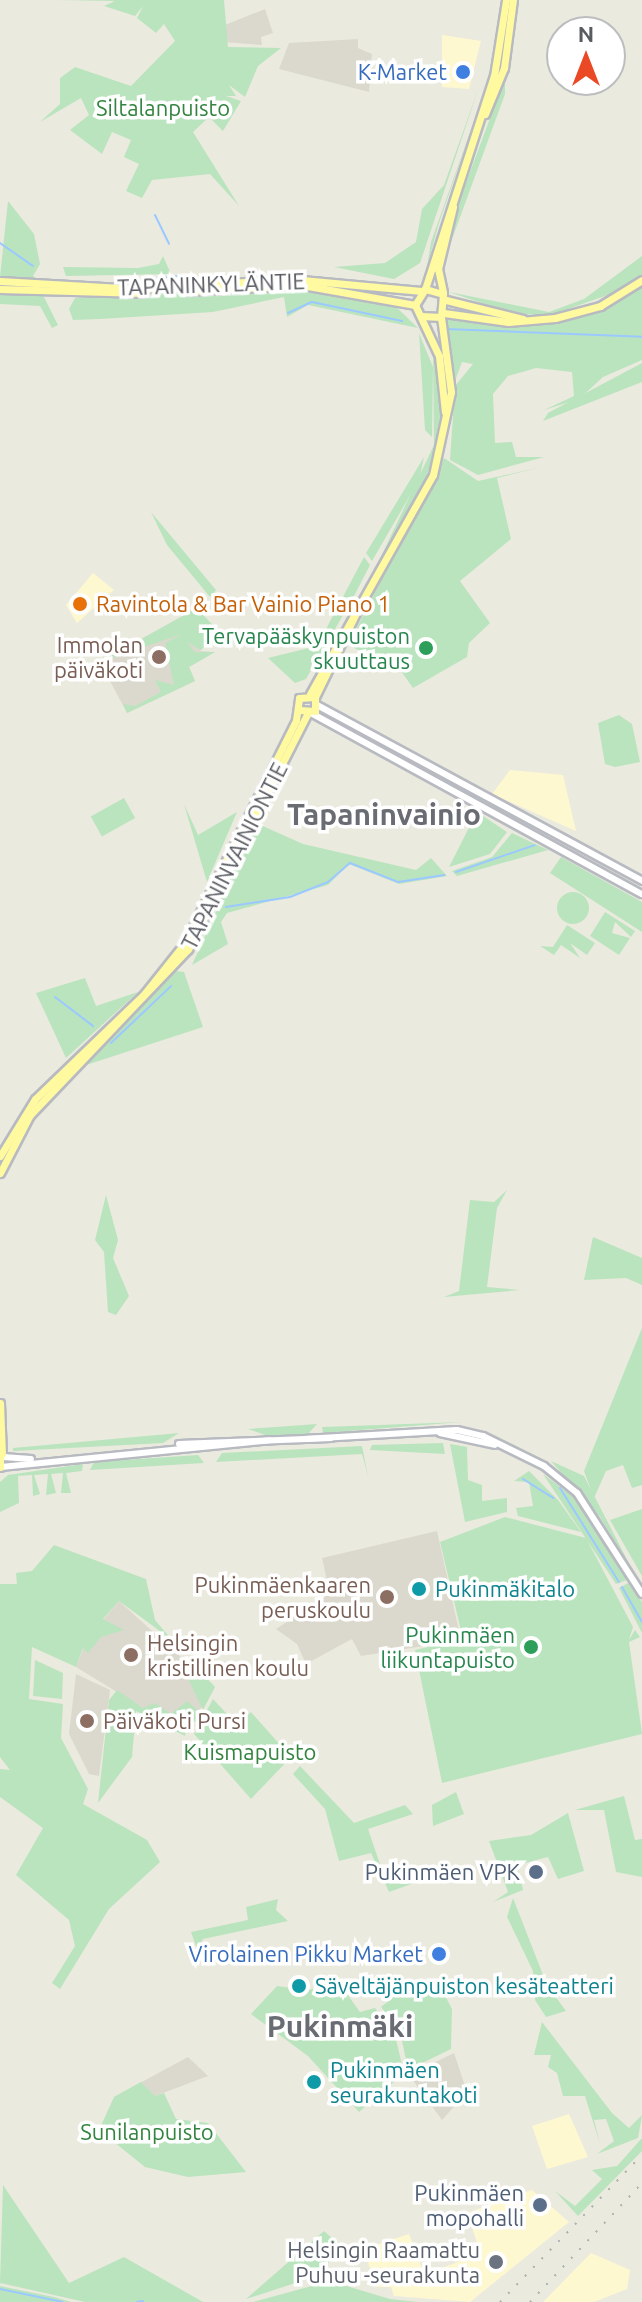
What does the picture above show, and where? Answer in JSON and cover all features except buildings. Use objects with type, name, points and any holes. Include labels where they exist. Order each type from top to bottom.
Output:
[{"type":"main road","points":[[482,119],[506,0]]},
{"type":"main road","points":[[446,422],[439,356],[415,305],[423,290],[482,119],[503,71],[513,0]]},
{"type":"main road","points":[[306,713],[361,602],[427,487],[446,422],[451,379],[442,315],[445,297],[438,269],[459,181]]},
{"type":"main road","name":"TAPANINKYLÄNTIE","points":[[0,281],[139,289],[291,279],[423,290],[445,297]]},
{"type":"main road","points":[[421,316],[529,320],[600,306],[642,280]]},
{"type":"main road","name":"TAPANINKYLÄNTIE","points":[[0,289],[122,295],[302,285],[415,305]]},
{"type":"main road","points":[[445,297],[529,320]]},
{"type":"main road","points":[[642,881],[314,698],[299,698],[306,713],[642,894]]},
{"type":"main road","name":"TAPANINVAINIONTIE","points":[[0,1156],[35,1099],[145,993],[184,944],[306,713]]},
{"type":"main road","name":"TAPANINVAINIONTIE","points":[[0,1173],[30,1115],[188,949],[306,713]]},
{"type":"main road","points":[[0,1403],[0,1467],[39,1459],[160,1447],[466,1432],[503,1446],[577,1493],[642,1594]]},
{"type":"main road","points":[[2,1455],[39,1459]]},
{"type":"shaded area","points":[[265,9],[273,33],[261,37],[262,45],[223,42],[225,25]]},
{"type":"shaded area","points":[[442,35],[481,41],[469,89],[442,87]]},
{"type":"shaded area","points":[[358,39],[358,48],[372,54],[369,92],[279,69],[289,43]]},
{"type":"shaded area","points":[[93,573],[114,590],[77,623],[66,605]]},
{"type":"shaded area","name":"Immolan päiväkoti","points":[[197,608],[217,635],[200,651],[215,652],[189,667],[195,681],[127,713],[100,662]]},
{"type":"shaded area","points":[[510,770],[563,775],[576,831],[492,794]]},
{"type":"shaded area","name":"Pukinmäenkaaren peruskoulu","points":[[437,1531],[461,1640],[361,1656],[352,1639],[306,1664],[297,1644],[276,1629],[330,1593],[322,1558]]},
{"type":"shaded area","name":"Helsingin kristillinen koulu","points":[[119,1601],[214,1687],[194,1720],[143,1708],[76,1667],[87,1639]]},
{"type":"shaded area","name":"Päiväkoti Pursi","points":[[76,1674],[110,1690],[99,1776],[89,1774],[69,1734]]},
{"type":"shaded area","points":[[454,2053],[467,2092],[442,2120],[409,2075]]},
{"type":"shaded area","points":[[188,2057],[208,2076],[155,2096],[114,2097]]},
{"type":"shaded area","points":[[569,2114],[588,2157],[547,2169],[532,2126]]},
{"type":"shaded area","points":[[532,2190],[569,2222],[470,2302],[394,2296],[391,2287],[377,2287],[363,2249],[409,2234],[424,2274],[481,2254],[467,2213]]},
{"type":"shaded area","points":[[591,2253],[630,2270],[627,2289],[594,2302],[543,2302]]},
{"type":"green space","name":"Siltalanpuisto","points":[[57,0],[224,0],[228,47],[281,48],[258,66],[245,97],[229,85],[236,96],[226,96],[241,101],[223,131],[209,117],[193,132],[239,206],[210,174],[152,180],[142,198],[126,191],[139,164],[124,157],[131,140],[112,132],[102,154],[70,130],[89,115],[81,98],[40,122],[60,104],[60,78],[75,67],[131,86],[175,41],[164,24],[156,33],[137,18],[143,6],[135,16],[104,6],[115,1]]},
{"type":"green space","points":[[505,78],[505,94],[451,242],[460,199]]},
{"type":"green space","points":[[479,87],[420,263],[394,279],[334,267],[385,263],[416,242],[422,209],[444,185]]},
{"type":"green space","points":[[485,90],[439,223],[427,267],[431,242]]},
{"type":"green space","points":[[8,201],[34,234],[40,264],[33,276],[39,280],[0,277]]},
{"type":"green space","points":[[163,256],[171,274],[66,276],[63,267],[138,268],[159,264]]},
{"type":"green space","points":[[642,256],[642,275],[619,291],[551,315],[514,314],[449,292],[549,312],[584,299]]},
{"type":"green space","points":[[642,284],[642,360],[603,377],[579,399],[544,410],[574,396],[572,372],[536,368],[508,376],[493,394],[495,443],[512,442],[516,457],[544,457],[478,475],[450,460],[455,386],[473,364],[462,362],[455,381],[446,319],[556,323]]},
{"type":"green space","points":[[307,288],[392,303],[418,328],[308,305],[287,317],[284,297],[213,312],[100,319],[73,320],[69,309],[75,298]]},
{"type":"green space","points":[[0,291],[42,293],[58,325],[52,328],[40,306],[0,304]]},
{"type":"green space","points":[[419,333],[433,367],[432,437],[425,430]]},
{"type":"green space","points":[[433,348],[442,404],[434,457],[421,489],[377,565],[434,445]]},
{"type":"green space","points":[[642,363],[642,382],[543,421],[548,413]]},
{"type":"green space","points":[[424,457],[419,480],[372,561],[366,553]]},
{"type":"green space","points":[[444,458],[478,481],[542,467],[497,478],[511,539],[460,581],[490,623],[469,643],[467,657],[413,688],[401,671],[348,645]]},
{"type":"green space","points":[[151,512],[216,590],[210,597],[167,545]]},
{"type":"green space","points":[[364,557],[370,565],[353,598],[306,679],[295,683],[268,658],[317,646]]},
{"type":"green space","points":[[197,608],[220,633],[201,650],[187,642],[195,652],[215,652],[189,667],[195,681],[127,713],[123,704],[135,706],[161,692],[155,680],[174,685],[165,643],[182,634],[100,662]]},
{"type":"green space","points":[[619,715],[632,724],[640,762],[615,767],[605,764],[598,723]]},
{"type":"green space","points":[[124,798],[135,818],[102,837],[91,816]]},
{"type":"green space","points":[[184,804],[198,835],[237,812],[207,882]]},
{"type":"green space","points":[[477,812],[507,832],[490,854],[449,867]]},
{"type":"green space","points":[[256,823],[303,844],[416,870],[431,858],[447,876],[399,884],[349,864],[328,885],[227,913],[221,922],[228,944],[192,965]]},
{"type":"green space","points":[[512,833],[548,850],[457,876],[452,871],[492,857]]},
{"type":"green space","points":[[561,857],[642,902],[642,932],[550,873]]},
{"type":"green space","points":[[573,892],[585,896],[589,908],[585,920],[573,924],[561,920],[557,908],[561,896]]},
{"type":"green space","points":[[605,912],[635,931],[631,937],[615,922],[612,933],[630,938],[619,955],[590,936]]},
{"type":"green space","points":[[567,925],[595,943],[587,955],[570,943],[580,958],[561,945],[554,955],[540,946],[553,947]]},
{"type":"green space","points":[[175,971],[184,972],[203,1027],[77,1068]]},
{"type":"green space","points":[[85,978],[96,1006],[138,992],[66,1058],[36,993]]},
{"type":"green space","points":[[507,1190],[497,1208],[487,1287],[520,1290],[444,1297],[459,1291],[470,1200],[494,1202]]},
{"type":"green space","points":[[106,1195],[118,1240],[113,1258],[129,1296],[116,1315],[108,1312],[104,1252],[95,1240]]},
{"type":"green space","points":[[593,1237],[642,1258],[642,1285],[626,1278],[584,1280]]},
{"type":"green space","points":[[642,1328],[642,1485],[632,1488],[623,1465],[606,1471],[594,1498],[584,1471]]},
{"type":"green space","points":[[462,1422],[323,1433],[322,1427]]},
{"type":"green space","points":[[317,1424],[308,1434],[271,1437],[248,1429]]},
{"type":"green space","points":[[179,1433],[163,1443],[13,1451],[13,1448]]},
{"type":"green space","points":[[443,1443],[445,1454],[370,1450],[372,1445]]},
{"type":"green space","points":[[450,1444],[467,1447],[468,1480],[482,1485],[482,1501],[507,1498],[507,1512],[465,1522]]},
{"type":"green space","points":[[362,1446],[368,1476],[362,1454],[216,1462],[222,1453]]},
{"type":"green space","points":[[198,1455],[204,1463],[90,1470],[94,1462]]},
{"type":"green space","points":[[551,1461],[584,1476],[635,1575],[600,1517]]},
{"type":"green space","points":[[83,1464],[82,1471],[66,1473],[71,1493],[61,1493],[63,1473],[51,1474],[56,1493],[46,1495],[48,1474],[34,1475],[40,1494],[33,1496],[32,1475],[18,1476],[19,1503],[0,1512],[0,1482],[8,1475]]},
{"type":"green space","points":[[529,1471],[558,1500],[581,1532],[518,1516],[516,1508],[533,1506],[529,1482],[514,1481]]},
{"type":"green space","points":[[543,1474],[581,1503],[627,1580],[616,1584]]},
{"type":"green space","points":[[642,1509],[642,1576],[610,1520]]},
{"type":"green space","name":"Pukinmäen liikuntapuisto","points":[[505,1517],[586,1538],[633,1627],[629,1640],[635,1630],[640,1637],[629,1642],[642,1734],[442,1783],[415,1650],[463,1639],[440,1542]]},
{"type":"green space","points":[[54,1545],[146,1579],[155,1620],[172,1640],[119,1601],[103,1619],[124,1630],[101,1637],[88,1653],[83,1648],[76,1667],[32,1647],[29,1699],[63,1704],[61,1738],[88,1789],[83,1804],[147,1840],[160,1862],[109,1909],[60,1989],[52,1983],[75,1946],[69,1920],[16,1875],[43,1828],[0,1797],[0,1769],[10,1770],[0,1757],[0,1584],[17,1584],[16,1573],[32,1571]]},
{"type":"green space","points":[[628,1583],[642,1602],[642,1633],[619,1588]]},
{"type":"green space","points":[[35,1660],[63,1673],[62,1699],[33,1696]]},
{"type":"green space","points":[[190,1660],[215,1687],[203,1710],[183,1668]]},
{"type":"green space","points":[[117,1690],[143,1708],[155,1703],[171,1714],[187,1701],[202,1714],[196,1722],[187,1719],[185,1736],[136,1711],[132,1757],[98,1803],[109,1700]]},
{"type":"green space","name":"Kuismapuisto","points":[[213,1699],[237,1725],[251,1712],[291,1757],[251,1799],[194,1734]]},
{"type":"green space","points":[[300,1766],[354,1823],[405,1805],[413,1814],[368,1829],[383,1873],[399,1868],[404,1881],[436,1875],[389,1892],[371,1853],[339,1861],[325,1809],[293,1774]]},
{"type":"green space","points":[[456,1792],[464,1814],[433,1826],[432,1805]]},
{"type":"green space","points":[[624,1796],[635,1840],[642,1839],[642,1877],[616,1872],[604,1810],[575,1810]]},
{"type":"green space","points":[[568,1813],[584,1871],[558,1879],[548,1857],[517,1865],[523,1890],[493,1902],[508,1892],[489,1841],[531,1835]]},
{"type":"green space","points":[[513,1898],[547,1985],[566,2011],[546,2017],[535,2000],[533,1971],[507,1917]]},
{"type":"green space","points":[[278,1899],[276,1910],[288,1921],[203,1939],[197,1949],[191,1932],[248,1920],[246,1907]]},
{"type":"green space","points":[[360,1980],[347,1994],[360,2012],[375,2008],[394,2031],[404,2073],[359,2112],[308,2056],[251,2014],[277,1986],[307,1990]]},
{"type":"green space","points":[[415,1980],[423,1989],[441,1988],[452,2009],[451,2049],[408,2070],[400,2031],[381,2007]]},
{"type":"green space","points":[[542,2022],[612,2113],[629,2128],[642,2115],[638,2138],[597,2154],[614,2141],[606,2119],[594,2120],[600,2144],[585,2096],[563,2096],[557,2073],[548,2067],[551,2055],[534,2055]]},
{"type":"green space","name":"Sunilanpuisto","points":[[141,2082],[155,2096],[164,2093],[176,2119],[208,2123],[246,2172],[188,2177],[145,2167],[99,2130],[114,2097]]},
{"type":"green space","points":[[642,2138],[642,2151],[578,2216],[555,2191],[575,2206],[602,2179],[592,2170],[617,2166]]},
{"type":"green space","points":[[3,2185],[69,2283],[124,2257],[203,2302],[85,2302],[0,2283]]},
{"type":"green space","points":[[324,2231],[343,2248],[314,2277],[246,2299]]},
{"type":"green space","points":[[330,2281],[390,2299],[418,2302],[253,2302]]},
{"type":"green space","points":[[0,2286],[54,2297],[71,2302],[0,2302]]},
{"type":"waterway","points":[[155,215],[169,244]]},
{"type":"waterway","points":[[0,243],[33,266]]},
{"type":"waterway","points":[[146,280],[186,275]]},
{"type":"waterway","points":[[288,313],[312,302],[402,321]]},
{"type":"waterway","points":[[446,329],[642,337]]},
{"type":"waterway","points":[[456,872],[535,845]]},
{"type":"waterway","points":[[226,907],[290,897],[328,882],[350,863],[398,882],[444,875]]},
{"type":"waterway","points":[[111,1043],[171,986]]},
{"type":"waterway","points":[[55,997],[93,1026]]},
{"type":"waterway","points":[[523,1479],[553,1498]]},
{"type":"waterway","points":[[560,1488],[619,1582]]},
{"type":"waterway","points":[[622,1587],[642,1622]]},
{"type":"waterway","points":[[0,2289],[63,2302]]},
{"type":"waterway","points":[[137,2302],[143,2301]]},
{"type":"railway","points":[[500,2302],[642,2155]]},
{"type":"railway","points":[[530,2302],[642,2183]]},
{"type":"place","name":"K-Market","points":[[463,72]]},
{"type":"place","name":"Ravintola & Bar Vainio Piano 1","points":[[80,604]]},
{"type":"place","name":"Tervapääskynpuiston skuuttaus","points":[[426,648]]},
{"type":"place","name":"Immolan päiväkoti","points":[[159,657]]},
{"type":"place","name":"Pukinmäkitalo","points":[[419,1589]]},
{"type":"place","name":"Pukinmäenkaaren peruskoulu","points":[[387,1597]]},
{"type":"place","name":"Pukinmäen liikuntapuisto","points":[[531,1647]]},
{"type":"place","name":"Helsingin kristillinen koulu","points":[[131,1655]]},
{"type":"place","name":"Päiväkoti Pursi","points":[[87,1721]]},
{"type":"place","name":"Pukinmäen VPK","points":[[536,1872]]},
{"type":"place","name":"Virolainen Pikku Market","points":[[439,1954]]},
{"type":"place","name":"Säveltäjänpuiston kesäteatteri","points":[[299,1986]]},
{"type":"place","name":"Pukinmäen seurakuntakoti","points":[[314,2082]]},
{"type":"place","name":"Pukinmäen mopohalli","points":[[540,2205]]},
{"type":"place","name":"Helsingin Raamattu Puhuu -seurakunta","points":[[496,2262]]},
{"type":"district","name":"Tapaninvainio","points":[[384,814]]},
{"type":"district","name":"Pukinmäki","points":[[340,2026]]}]
